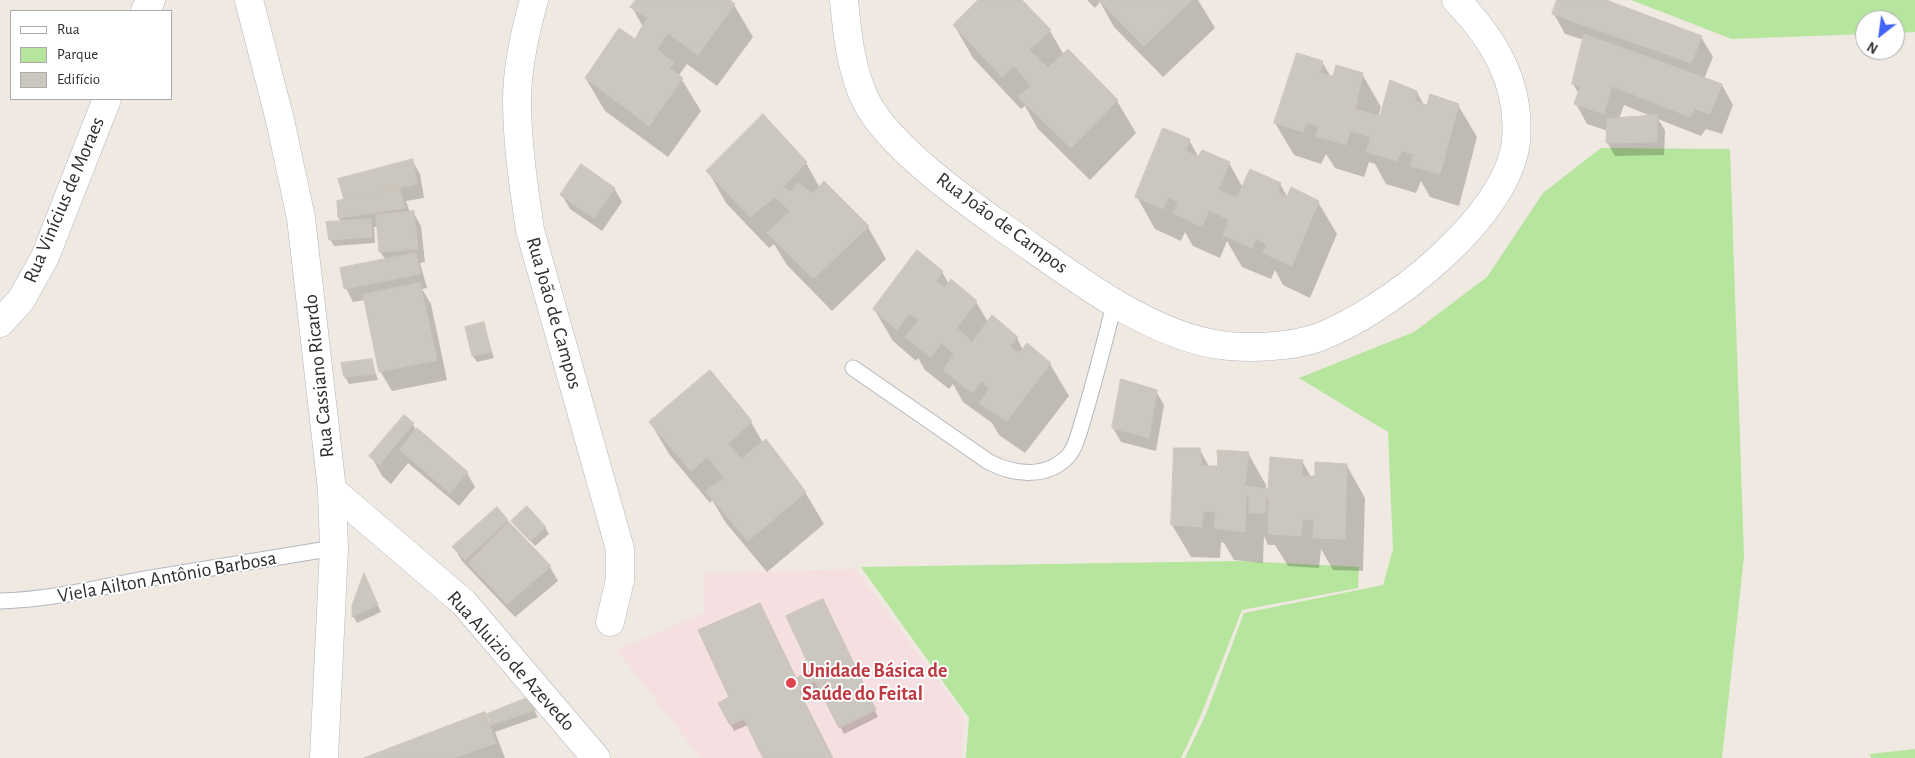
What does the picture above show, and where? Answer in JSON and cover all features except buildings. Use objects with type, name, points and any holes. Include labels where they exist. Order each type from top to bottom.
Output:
[{"type":"street","name":"Rua Cassiano Ricardo","points":[[249,0],[280,120],[301,218],[332,490],[334,548],[324,758]]},
{"type":"street","name":"Rua João de Campos","points":[[534,0],[527,26],[517,101],[523,184],[530,230],[620,549],[620,580],[610,622]]},
{"type":"street","name":"Rua João de Campos","points":[[844,0],[854,64],[864,98],[877,121],[897,142],[971,204],[1114,304],[1172,332],[1219,345],[1271,346],[1316,339],[1363,316],[1442,257],[1486,208],[1504,178],[1516,142],[1514,98],[1503,61],[1478,22],[1456,0]]},
{"type":"street","name":"Rua Vinícius de Moraes","points":[[0,323],[21,300],[45,257],[107,100]]},
{"type":"street","name":"Rua Aluizio de Azevedo","points":[[332,490],[464,603],[596,758]]},
{"type":"lane","points":[[853,368],[989,462],[1004,470],[1021,473],[1038,472],[1061,464],[1071,453],[1093,390],[1114,304]]},
{"type":"lane","name":"Viela Ailton Antônio Barbosa","points":[[0,600],[33,600],[84,592],[137,580],[334,548]]},
{"type":"shaded area","name":"Unidade Básica de Saúde do Feital","points":[[856,569],[964,716],[962,758],[701,758],[617,650],[704,613],[705,573]]},
{"type":"green space","points":[[1631,0],[1915,0],[1915,32],[1905,32],[1905,10],[1855,10],[1855,34],[1732,39]]},
{"type":"green space","points":[[1601,148],[1730,149],[1744,556],[1722,758],[1185,758],[1206,714],[1244,613],[1383,585],[1393,549],[1388,432],[1299,378],[1414,332],[1487,277],[1543,193]]},
{"type":"green space","points":[[1240,561],[1359,567],[1358,588],[1242,610],[1201,715],[1181,758],[966,758],[969,718],[861,567]]},
{"type":"green space","points":[[1915,749],[1915,758],[1871,758],[1870,754]]},
{"type":"place","name":"Unidade Básica de Saúde do Feital","points":[[791,683]]}]
